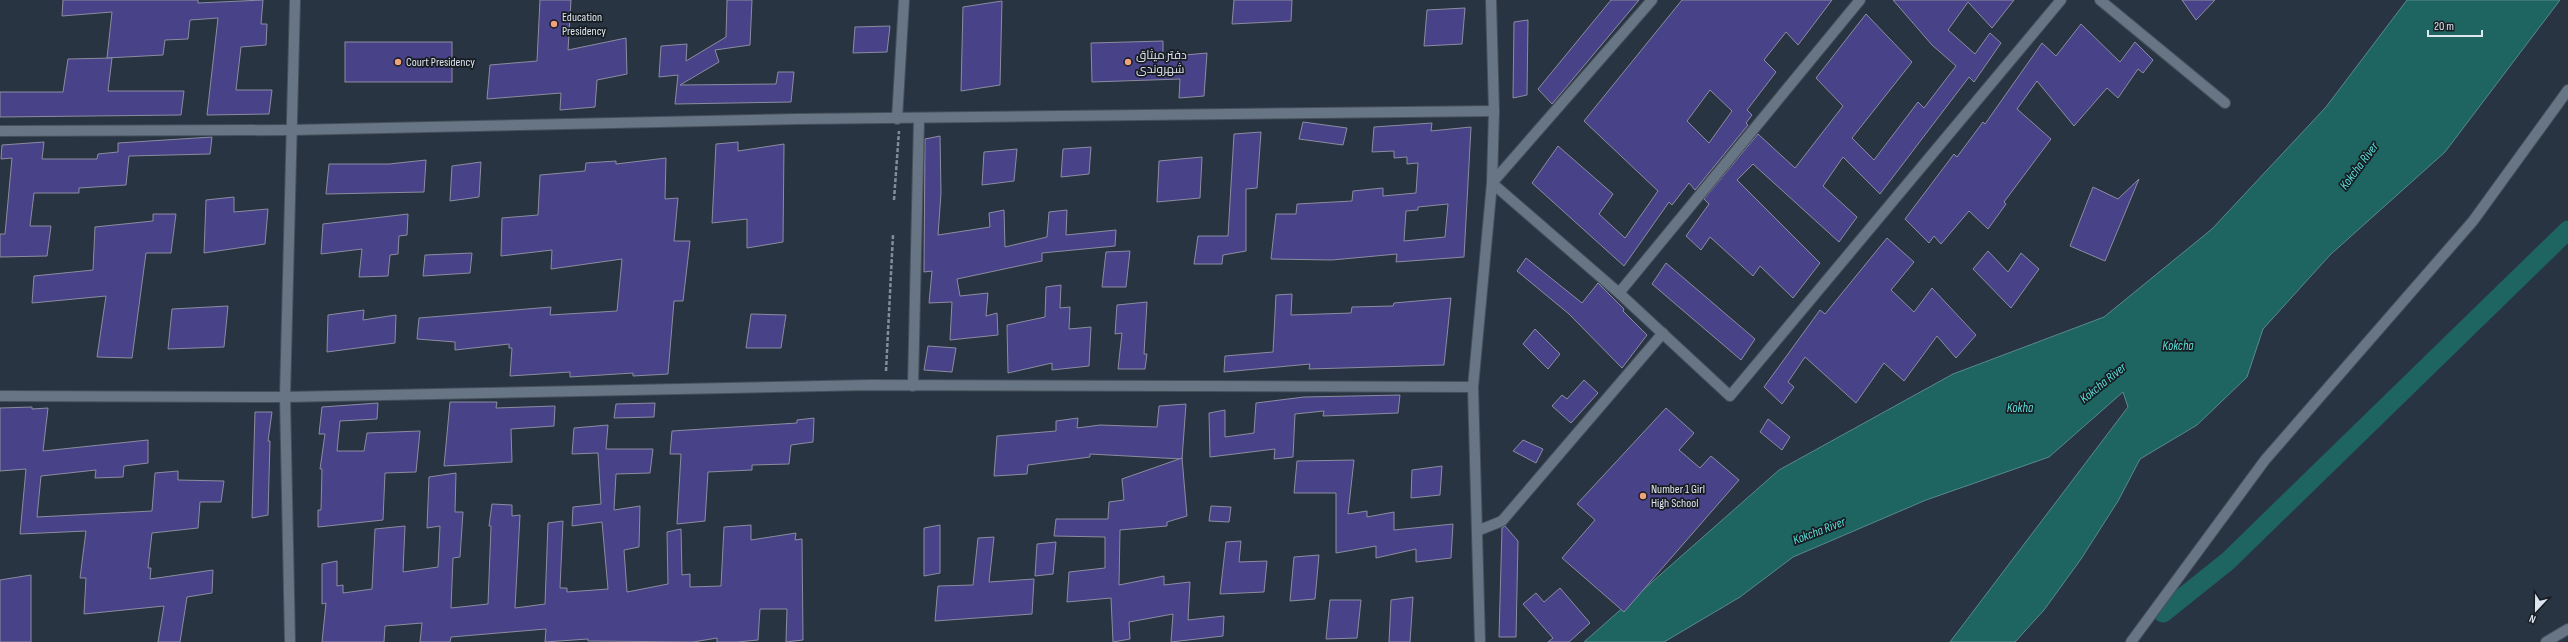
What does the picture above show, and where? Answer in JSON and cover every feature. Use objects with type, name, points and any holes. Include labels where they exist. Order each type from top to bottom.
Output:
[{"type":"street","points":[[290,642],[285,397],[295,0]]},
{"type":"street","points":[[899,119],[904,0]]},
{"type":"street","points":[[1480,642],[1473,387],[1492,183],[1494,112],[1491,0]]},
{"type":"street","points":[[1492,183],[1652,0]]},
{"type":"street","points":[[1619,293],[1860,0]]},
{"type":"street","points":[[1492,183],[1619,293],[1730,396],[2061,0]]},
{"type":"street","points":[[2100,0],[2225,103]]},
{"type":"street","points":[[2131,642],[2265,460],[2473,221],[2568,90]]},
{"type":"street","points":[[0,131],[292,130],[899,119],[1494,112]]},
{"type":"street","points":[[913,386],[919,119]]},
{"type":"street","points":[[1477,532],[1502,520],[1663,333]]},
{"type":"street","points":[[0,396],[285,397],[885,386],[1473,387]]},
{"type":"street","points":[[2546,642],[2568,629]]},
{"type":"path","points":[[894,200],[899,119]]},
{"type":"path","points":[[885,386],[893,234]]},
{"type":"water","points":[[2407,0],[2560,0],[2445,152],[2330,255],[2263,329],[2247,377],[2197,425],[2140,459],[2118,501],[2081,559],[2044,610],[2015,642],[1950,642],[2128,407],[2123,392],[2049,457],[1926,500],[1793,557],[1740,597],[1664,642],[1584,642],[1779,470],[1953,374],[2104,317],[2212,229],[2326,107]]},
{"type":"building","points":[[63,0],[198,0],[198,3],[263,0],[261,24],[267,24],[266,45],[241,47],[236,90],[272,90],[269,114],[207,115],[218,18],[190,20],[188,39],[165,40],[163,55],[107,58],[112,12],[62,16]]},
{"type":"building","points":[[540,0],[571,0],[568,50],[626,38],[627,74],[597,80],[595,107],[560,110],[561,93],[487,99],[490,65],[537,61]]},
{"type":"building","points":[[727,0],[752,0],[750,45],[715,50],[719,62],[680,85],[776,84],[778,72],[794,72],[791,102],[675,104],[678,75],[659,77],[661,46],[687,44],[686,61],[726,37]]},
{"type":"building","points":[[1234,0],[1292,0],[1291,21],[1232,24]]},
{"type":"building","points":[[1611,0],[1639,0],[1552,104],[1538,89]]},
{"type":"building","points":[[1682,0],[1832,0],[1798,45],[1786,32],[1764,60],[1776,72],[1747,110],[1752,115],[1746,123],[1748,125],[1695,190],[1689,183],[1672,205],[1669,202],[1624,266],[1532,183],[1558,146],[1613,194],[1599,214],[1625,238],[1658,191],[1584,121]],"holes":[[[1710,90],[1732,111],[1709,143],[1687,121]]]},
{"type":"building","points":[[1893,0],[2014,0],[1992,28],[1968,2],[1948,30],[1975,54],[1990,33],[2001,43],[1974,82],[1969,77],[1880,194],[1843,157],[1823,186],[1857,217],[1839,242],[1753,164],[1737,180],[1820,263],[1793,298],[1760,266],[1753,276],[1710,237],[1701,250],[1686,236],[1709,204],[1704,199],[1758,134],[1795,168],[1843,106],[1816,78],[1866,14],[1912,62],[1852,138],[1874,160],[1918,102],[1924,108],[1956,66],[1932,45]]},
{"type":"building","points":[[2182,0],[2215,0],[2196,20]]},
{"type":"building","points":[[1002,1],[1000,85],[961,91],[963,7]]},
{"type":"building","points":[[1465,8],[1462,44],[1424,46],[1427,10]]},
{"type":"building","points":[[1528,20],[1527,95],[1513,98],[1514,22]]},
{"type":"building","points":[[2081,24],[2120,62],[2135,42],[2153,60],[2143,73],[2138,69],[2118,98],[2107,88],[2074,126],[2037,81],[2017,109],[2051,139],[2004,202],[2006,204],[1988,229],[1969,211],[1941,244],[1934,236],[1929,243],[1905,219],[1954,154],[1957,157],[1983,122],[1985,124],[2042,43],[2056,56]]},
{"type":"building","points":[[890,26],[887,52],[853,53],[855,27]]},
{"type":"building","name":"دفتر میثاق شهروندی","points":[[1163,41],[1163,57],[1207,53],[1204,96],[1179,98],[1180,79],[1092,82],[1091,43]]},
{"type":"building","name":"Court Presidency","points":[[345,42],[452,42],[452,82],[345,82]]},
{"type":"building","points":[[112,58],[108,91],[184,91],[181,115],[0,117],[0,92],[63,92],[68,59]]},
{"type":"building","points":[[1303,122],[1347,128],[1343,145],[1299,139]]},
{"type":"building","points":[[1432,123],[1431,131],[1471,127],[1464,257],[1396,262],[1397,254],[1332,260],[1271,259],[1276,214],[1296,214],[1297,204],[1352,201],[1353,191],[1383,188],[1383,196],[1416,193],[1418,163],[1407,164],[1407,157],[1394,158],[1394,151],[1372,152],[1374,127]],"holes":[[[1448,204],[1445,237],[1404,241],[1406,211],[1418,210],[1418,207]]]},
{"type":"building","points":[[1261,132],[1257,188],[1246,189],[1246,251],[1223,255],[1222,264],[1194,264],[1198,236],[1228,236],[1234,134]]},
{"type":"building","points":[[940,136],[941,193],[938,235],[990,227],[989,213],[1004,210],[1005,247],[1047,237],[1049,212],[1067,210],[1066,235],[1116,230],[1115,246],[1042,253],[1042,261],[957,279],[960,296],[988,293],[986,316],[997,313],[998,335],[950,340],[952,302],[929,303],[932,271],[924,272],[925,139]]},
{"type":"building","points":[[212,137],[210,154],[129,156],[126,185],[79,188],[79,193],[34,193],[30,226],[51,226],[47,256],[0,257],[0,234],[5,234],[12,158],[1,159],[2,145],[44,142],[42,159],[97,159],[98,154],[118,152],[118,143]]},
{"type":"building","points":[[738,142],[738,151],[784,144],[783,242],[747,248],[747,219],[712,223],[716,144]]},
{"type":"building","points":[[1091,147],[1089,174],[1061,177],[1063,149]]},
{"type":"building","points":[[1017,149],[1014,181],[982,185],[984,152]]},
{"type":"building","points":[[1202,157],[1200,198],[1157,202],[1159,161]]},
{"type":"building","points":[[666,158],[665,199],[678,198],[674,241],[690,241],[683,301],[674,301],[668,374],[633,376],[633,373],[570,377],[570,372],[510,376],[512,348],[509,348],[509,344],[455,350],[455,342],[417,339],[419,318],[551,307],[550,315],[617,311],[622,259],[551,269],[552,250],[501,256],[502,218],[538,215],[540,175],[585,171],[586,163],[616,161],[616,164]]},
{"type":"building","points":[[426,160],[424,192],[326,194],[329,164],[389,164]]},
{"type":"building","points":[[481,162],[479,197],[450,201],[452,166]]},
{"type":"building","points":[[2139,179],[2105,261],[2070,246],[2093,187],[2118,199]]},
{"type":"building","points":[[234,197],[234,212],[268,209],[265,244],[204,253],[206,200]]},
{"type":"building","points":[[153,214],[176,214],[171,253],[146,253],[132,358],[97,357],[106,296],[32,303],[34,276],[93,270],[95,227],[153,221]]},
{"type":"building","points":[[408,214],[407,235],[399,236],[398,254],[390,255],[388,276],[359,277],[362,249],[321,254],[323,224]]},
{"type":"building","points":[[1887,238],[1914,262],[1891,290],[1914,312],[1932,288],[1976,335],[1956,358],[1937,336],[1904,381],[1884,363],[1856,403],[1805,357],[1788,382],[1794,387],[1782,404],[1764,387],[1820,310],[1825,314]]},
{"type":"building","points":[[1130,251],[1126,287],[1102,287],[1106,252]]},
{"type":"building","points":[[1988,251],[2008,272],[2021,253],[2039,269],[2011,308],[1973,269]]},
{"type":"building","points":[[472,253],[470,273],[423,276],[425,255]]},
{"type":"building","points":[[1526,258],[1582,303],[1598,283],[1647,335],[1622,368],[1569,314],[1517,271]]},
{"type":"building","points":[[1666,263],[1755,339],[1741,360],[1652,284]]},
{"type":"building","points":[[1061,285],[1060,308],[1070,307],[1069,329],[1091,327],[1089,366],[1052,370],[1052,363],[1008,373],[1007,325],[1045,317],[1046,287]]},
{"type":"building","points":[[1292,294],[1291,315],[1351,313],[1352,307],[1393,306],[1394,303],[1451,298],[1444,365],[1309,369],[1310,364],[1224,372],[1225,356],[1273,352],[1276,295]]},
{"type":"building","points":[[1147,302],[1144,354],[1147,354],[1145,369],[1118,369],[1122,333],[1115,334],[1117,305]]},
{"type":"building","points":[[228,306],[224,347],[168,349],[172,309]]},
{"type":"building","points":[[364,310],[363,320],[396,315],[395,343],[327,352],[328,315]]},
{"type":"building","points":[[751,314],[786,315],[781,348],[746,348]]},
{"type":"building","points":[[1535,329],[1560,354],[1548,369],[1523,344]]},
{"type":"building","points":[[928,346],[956,348],[952,372],[924,370]]},
{"type":"building","points":[[1584,380],[1598,393],[1571,423],[1552,406],[1562,395],[1567,399]]},
{"type":"building","points":[[1400,395],[1398,413],[1323,416],[1324,411],[1295,414],[1293,457],[1274,459],[1275,449],[1210,457],[1209,413],[1225,410],[1225,437],[1254,433],[1256,403],[1304,397]]},
{"type":"building","points":[[450,402],[497,402],[496,408],[555,406],[554,426],[511,429],[512,462],[444,466]]},
{"type":"building","points":[[378,403],[377,419],[340,421],[337,451],[364,451],[367,433],[420,431],[416,472],[385,473],[383,520],[318,527],[318,510],[321,510],[322,469],[320,469],[325,434],[319,434],[322,407]]},
{"type":"building","points":[[655,403],[654,417],[614,418],[616,404]]},
{"type":"building","points":[[1186,404],[1182,459],[1090,454],[1090,457],[1028,465],[1027,474],[994,476],[997,436],[1056,431],[1056,421],[1078,418],[1077,428],[1100,425],[1157,427],[1159,406]]},
{"type":"building","points":[[32,407],[32,409],[48,408],[43,451],[148,440],[148,463],[124,466],[123,477],[95,478],[96,470],[41,476],[37,517],[152,511],[155,473],[178,471],[178,480],[224,481],[221,502],[200,502],[198,528],[152,533],[148,568],[151,568],[150,579],[213,570],[212,593],[187,597],[180,642],[158,642],[164,606],[84,614],[86,578],[80,578],[86,531],[20,534],[26,469],[0,471],[0,408]]},
{"type":"building","points":[[1666,408],[1694,433],[1679,450],[1700,468],[1711,456],[1739,480],[1624,612],[1562,558],[1595,520],[1577,504]]},
{"type":"building","points":[[255,412],[272,412],[268,441],[270,441],[268,515],[252,518]]},
{"type":"building","points":[[814,418],[813,442],[791,445],[789,464],[752,465],[752,470],[708,472],[705,521],[677,524],[681,454],[670,454],[672,431],[797,423],[797,420]]},
{"type":"building","points":[[1768,419],[1790,437],[1782,450],[1760,432]]},
{"type":"building","points":[[608,425],[606,449],[653,449],[650,473],[616,474],[614,510],[640,506],[639,547],[624,550],[627,592],[668,584],[667,532],[681,529],[682,575],[690,574],[690,587],[721,586],[724,527],[751,525],[751,540],[796,533],[795,540],[802,539],[803,640],[786,642],[787,609],[760,609],[758,640],[737,642],[717,642],[717,638],[693,642],[588,641],[588,639],[545,642],[546,629],[451,637],[450,642],[420,642],[422,623],[385,626],[384,642],[322,642],[326,603],[322,604],[322,564],[337,561],[337,586],[343,585],[343,593],[372,589],[375,529],[405,526],[403,572],[438,567],[440,526],[427,528],[429,477],[456,473],[455,512],[463,512],[460,557],[453,558],[451,608],[488,604],[491,526],[489,526],[492,504],[512,505],[512,516],[520,515],[515,608],[545,604],[548,523],[563,521],[560,588],[567,588],[567,592],[608,589],[602,522],[572,526],[573,507],[601,504],[598,453],[572,454],[574,428]]},
{"type":"building","points":[[1523,440],[1543,449],[1536,463],[1513,451]]},
{"type":"building","points":[[1182,458],[1187,516],[1167,522],[1167,526],[1120,530],[1119,585],[1164,576],[1164,585],[1190,582],[1188,620],[1224,616],[1223,636],[1171,642],[1173,614],[1129,622],[1130,639],[1113,642],[1111,598],[1067,602],[1069,572],[1105,568],[1105,537],[1054,536],[1056,519],[1108,519],[1109,502],[1124,500],[1122,479]]},
{"type":"building","points":[[1354,460],[1348,514],[1367,511],[1367,517],[1394,512],[1394,530],[1453,524],[1451,558],[1416,562],[1416,549],[1376,558],[1376,546],[1336,553],[1336,493],[1294,493],[1297,461]]},
{"type":"building","points":[[1442,466],[1440,495],[1411,498],[1412,470]]},
{"type":"building","points":[[1211,506],[1231,507],[1229,522],[1209,521]]},
{"type":"building","points":[[940,525],[940,573],[924,576],[924,528]]},
{"type":"building","points":[[1505,526],[1518,541],[1516,637],[1499,637],[1502,528]]},
{"type":"building","points":[[994,537],[989,582],[1034,579],[1032,614],[935,621],[938,586],[973,585],[978,538]]},
{"type":"building","points":[[1241,541],[1239,562],[1267,561],[1264,592],[1220,594],[1226,542]]},
{"type":"building","points":[[1056,542],[1053,574],[1035,576],[1037,544]]},
{"type":"building","points":[[1319,555],[1315,599],[1290,601],[1294,557]]},
{"type":"building","points":[[31,575],[31,642],[0,642],[0,580]]},
{"type":"building","points":[[1560,588],[1590,623],[1569,642],[1548,642],[1553,638],[1523,604],[1536,593],[1544,602]]},
{"type":"building","points":[[1413,597],[1410,642],[1389,642],[1391,600]]},
{"type":"building","points":[[1330,600],[1361,600],[1357,638],[1326,639]]},
{"type":"waterway","points":[[2163,613],[2228,561],[2568,230]]},
{"type":"place","name":"Education Presidency","points":[[554,24]]},
{"type":"place","name":"Court Presidency","points":[[398,62]]},
{"type":"place","name":"دفتر میثاق شهروندی","points":[[1128,62]]},
{"type":"place","name":"Number 1 Girl High School","points":[[1643,496]]},
{"type":"water label","name":"Kokcha River","points":[[2359,166]]},
{"type":"water label","name":"Kokcha","points":[[2178,346]]},
{"type":"water label","name":"Kokcha River","points":[[2103,383]]},
{"type":"water label","name":"Kokha","points":[[2020,408]]},
{"type":"water label","name":"Kokcha River","points":[[1819,531]]}]
